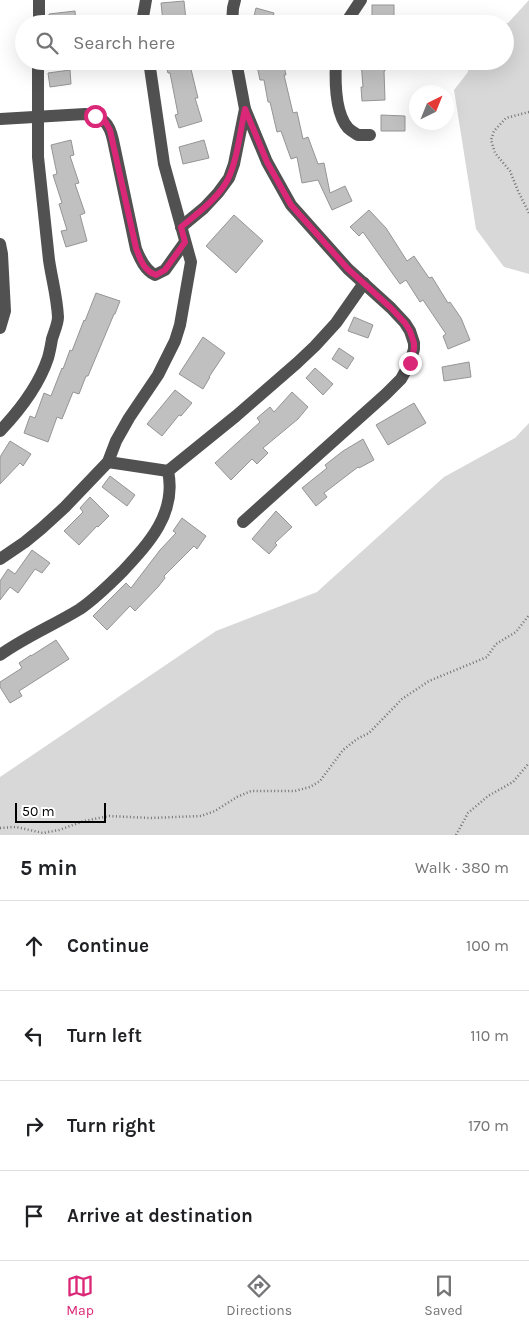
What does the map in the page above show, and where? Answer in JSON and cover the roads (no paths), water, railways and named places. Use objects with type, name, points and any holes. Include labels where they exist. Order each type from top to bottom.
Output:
[{"type":"street","points":[[39,0],[39,15]]},
{"type":"street","points":[[143,15],[146,0]]},
{"type":"street","points":[[233,15],[235,0]]},
{"type":"street","points":[[351,15],[361,0]]},
{"type":"street","points":[[0,431],[13,417],[40,377],[48,358],[58,319],[56,293],[49,260],[38,157],[38,70]]},
{"type":"street","points":[[0,559],[42,528],[108,462],[116,441],[158,375],[176,341],[191,262],[164,164],[151,70]]},
{"type":"street","points":[[238,70],[245,109],[267,162],[291,205],[348,269],[405,323],[414,343],[414,349],[406,372],[386,394],[243,522]]},
{"type":"street","points":[[335,70],[338,102],[342,117],[348,128],[358,135],[370,135]]},
{"type":"street","points":[[181,227],[204,208],[229,178],[234,164],[245,109]]},
{"type":"street","points":[[0,119],[85,114],[105,121],[113,140],[136,248],[150,273],[156,275],[165,270],[185,242]]},
{"type":"street","points":[[0,244],[5,311],[0,328]]},
{"type":"street","points":[[108,462],[168,471],[236,416],[315,346],[336,323],[364,283]]},
{"type":"street","points":[[0,655],[95,599],[144,549],[155,535],[162,520],[169,492],[170,480],[168,471]]}]
